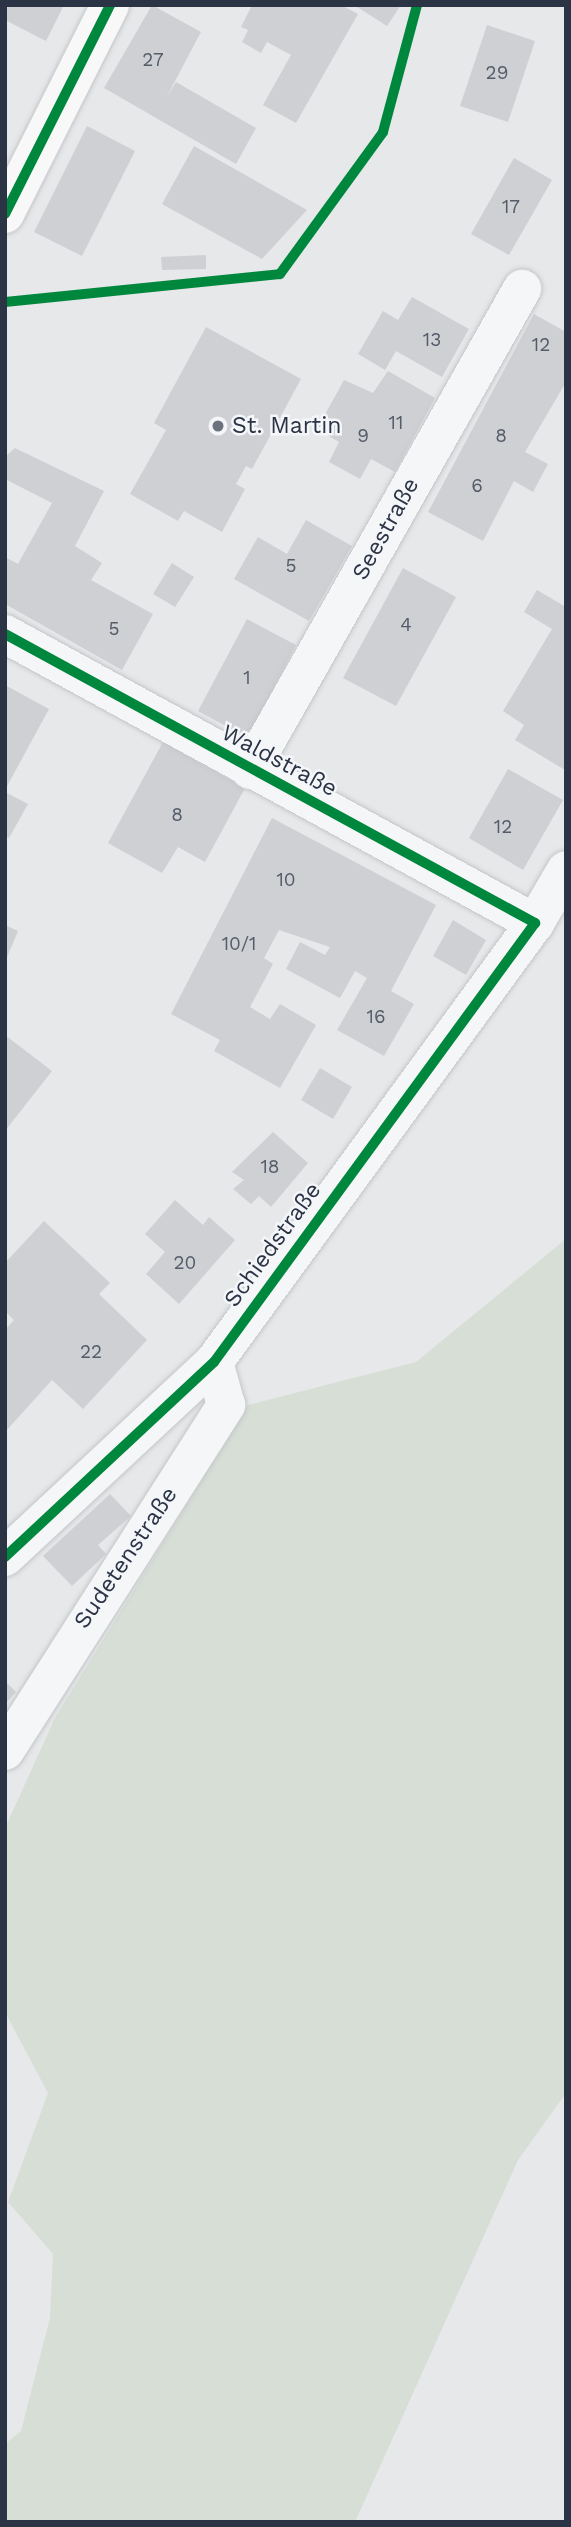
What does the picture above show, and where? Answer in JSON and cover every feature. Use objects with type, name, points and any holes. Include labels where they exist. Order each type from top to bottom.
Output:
[{"type":"main road","points":[[5,214],[110,5]]},
{"type":"street","name":"Seestraße","points":[[250,770],[522,289]]},
{"type":"street","name":"Waldstraße","points":[[5,634],[250,770],[535,923]]},
{"type":"street","name":"Schiedstraße","points":[[5,1557],[214,1362],[535,923],[566,870]]},
{"type":"street","name":"Sudetenstraße","points":[[5,1751],[226,1405],[214,1362]]},
{"type":"shaded area","points":[[566,1239],[566,2093],[518,2160],[355,2522],[5,2522],[5,2444],[21,2431],[50,2318],[53,2254],[8,2202],[48,2093],[5,2012],[5,1828],[55,1718],[248,1405],[416,1362]]},
{"type":"building","points":[[8,5],[64,5],[46,41],[5,20]]},
{"type":"building","points":[[152,5],[201,32],[166,98],[176,82],[256,128],[236,164],[104,88]]},
{"type":"building","points":[[252,5],[341,5],[358,14],[296,123],[263,105],[291,55],[267,42],[261,53],[242,42],[248,30],[241,27]]},
{"type":"building","points":[[354,5],[401,5],[387,26]]},
{"type":"building","points":[[487,25],[535,41],[508,122],[460,106]]},
{"type":"building","points":[[87,126],[135,151],[82,256],[34,232]]},
{"type":"building","points":[[194,146],[307,210],[262,259],[162,204]]},
{"type":"building","points":[[514,158],[552,180],[509,255],[471,234]]},
{"type":"building","points":[[206,255],[206,269],[162,270],[161,257]]},
{"type":"building","points":[[412,297],[469,329],[442,377],[396,351],[385,370],[358,354],[383,311],[398,320]]},
{"type":"building","points":[[534,314],[566,332],[566,382],[525,452],[548,464],[533,492],[514,481],[483,541],[428,512]]},
{"type":"building","name":"St. Martin","points":[[206,327],[301,379],[252,469],[246,466],[236,484],[245,489],[222,532],[184,511],[178,521],[130,494],[166,430],[154,423]]},
{"type":"building","points":[[388,371],[435,398],[395,472],[371,459],[360,479],[329,462],[339,442],[317,429],[344,380],[373,393]]},
{"type":"building","points":[[15,448],[104,491],[75,546],[102,563],[91,580],[153,614],[122,670],[5,604],[5,557],[18,564],[52,503],[5,479],[5,457]]},
{"type":"building","points":[[306,520],[352,546],[309,621],[234,579],[258,537],[287,554]]},
{"type":"building","points":[[172,563],[194,577],[175,607],[153,594]]},
{"type":"building","points":[[403,568],[456,597],[396,706],[343,678]]},
{"type":"building","points":[[537,590],[566,607],[565,770],[515,740],[524,725],[503,711],[552,629],[524,612]]},
{"type":"building","points":[[247,619],[296,645],[248,738],[198,711]]},
{"type":"building","points":[[5,685],[49,709],[5,790]]},
{"type":"building","points":[[163,742],[245,788],[205,862],[178,847],[162,873],[108,843]]},
{"type":"building","points":[[508,769],[563,800],[523,870],[469,838]]},
{"type":"building","points":[[5,792],[28,804],[9,838],[5,836]]},
{"type":"building","points":[[272,818],[436,905],[391,991],[414,1004],[384,1056],[337,1030],[367,978],[355,971],[340,998],[286,969],[300,942],[325,955],[330,947],[279,930],[264,958],[273,964],[250,1007],[270,1019],[280,1004],[316,1025],[280,1088],[214,1051],[220,1040],[171,1014]]},
{"type":"building","points":[[453,920],[486,940],[466,975],[433,956]]},
{"type":"building","points":[[5,925],[18,931],[5,962]]},
{"type":"building","points":[[5,1035],[52,1071],[5,1131]]},
{"type":"building","points":[[320,1068],[352,1087],[333,1119],[301,1100]]},
{"type":"building","points":[[273,1132],[308,1163],[271,1207],[259,1196],[251,1204],[233,1189],[244,1180],[232,1172]]},
{"type":"building","points":[[175,1200],[203,1225],[209,1217],[235,1240],[179,1304],[146,1274],[165,1252],[145,1234]]},
{"type":"building","points":[[44,1221],[110,1283],[99,1294],[147,1340],[83,1409],[52,1380],[5,1432],[5,1330],[14,1320],[5,1311],[5,1263]]},
{"type":"building","points":[[110,1494],[131,1516],[98,1545],[106,1554],[72,1586],[43,1556]]},
{"type":"building","points":[[5,1681],[16,1692],[5,1704]]},
{"type":"cycle path","points":[[5,214],[110,5]]},
{"type":"cycle path","points":[[5,302],[280,274],[383,132],[417,5]]},
{"type":"cycle path","points":[[5,634],[535,923],[214,1362],[5,1557]]},
{"type":"place","name":"St. Martin","points":[[218,426]]}]
